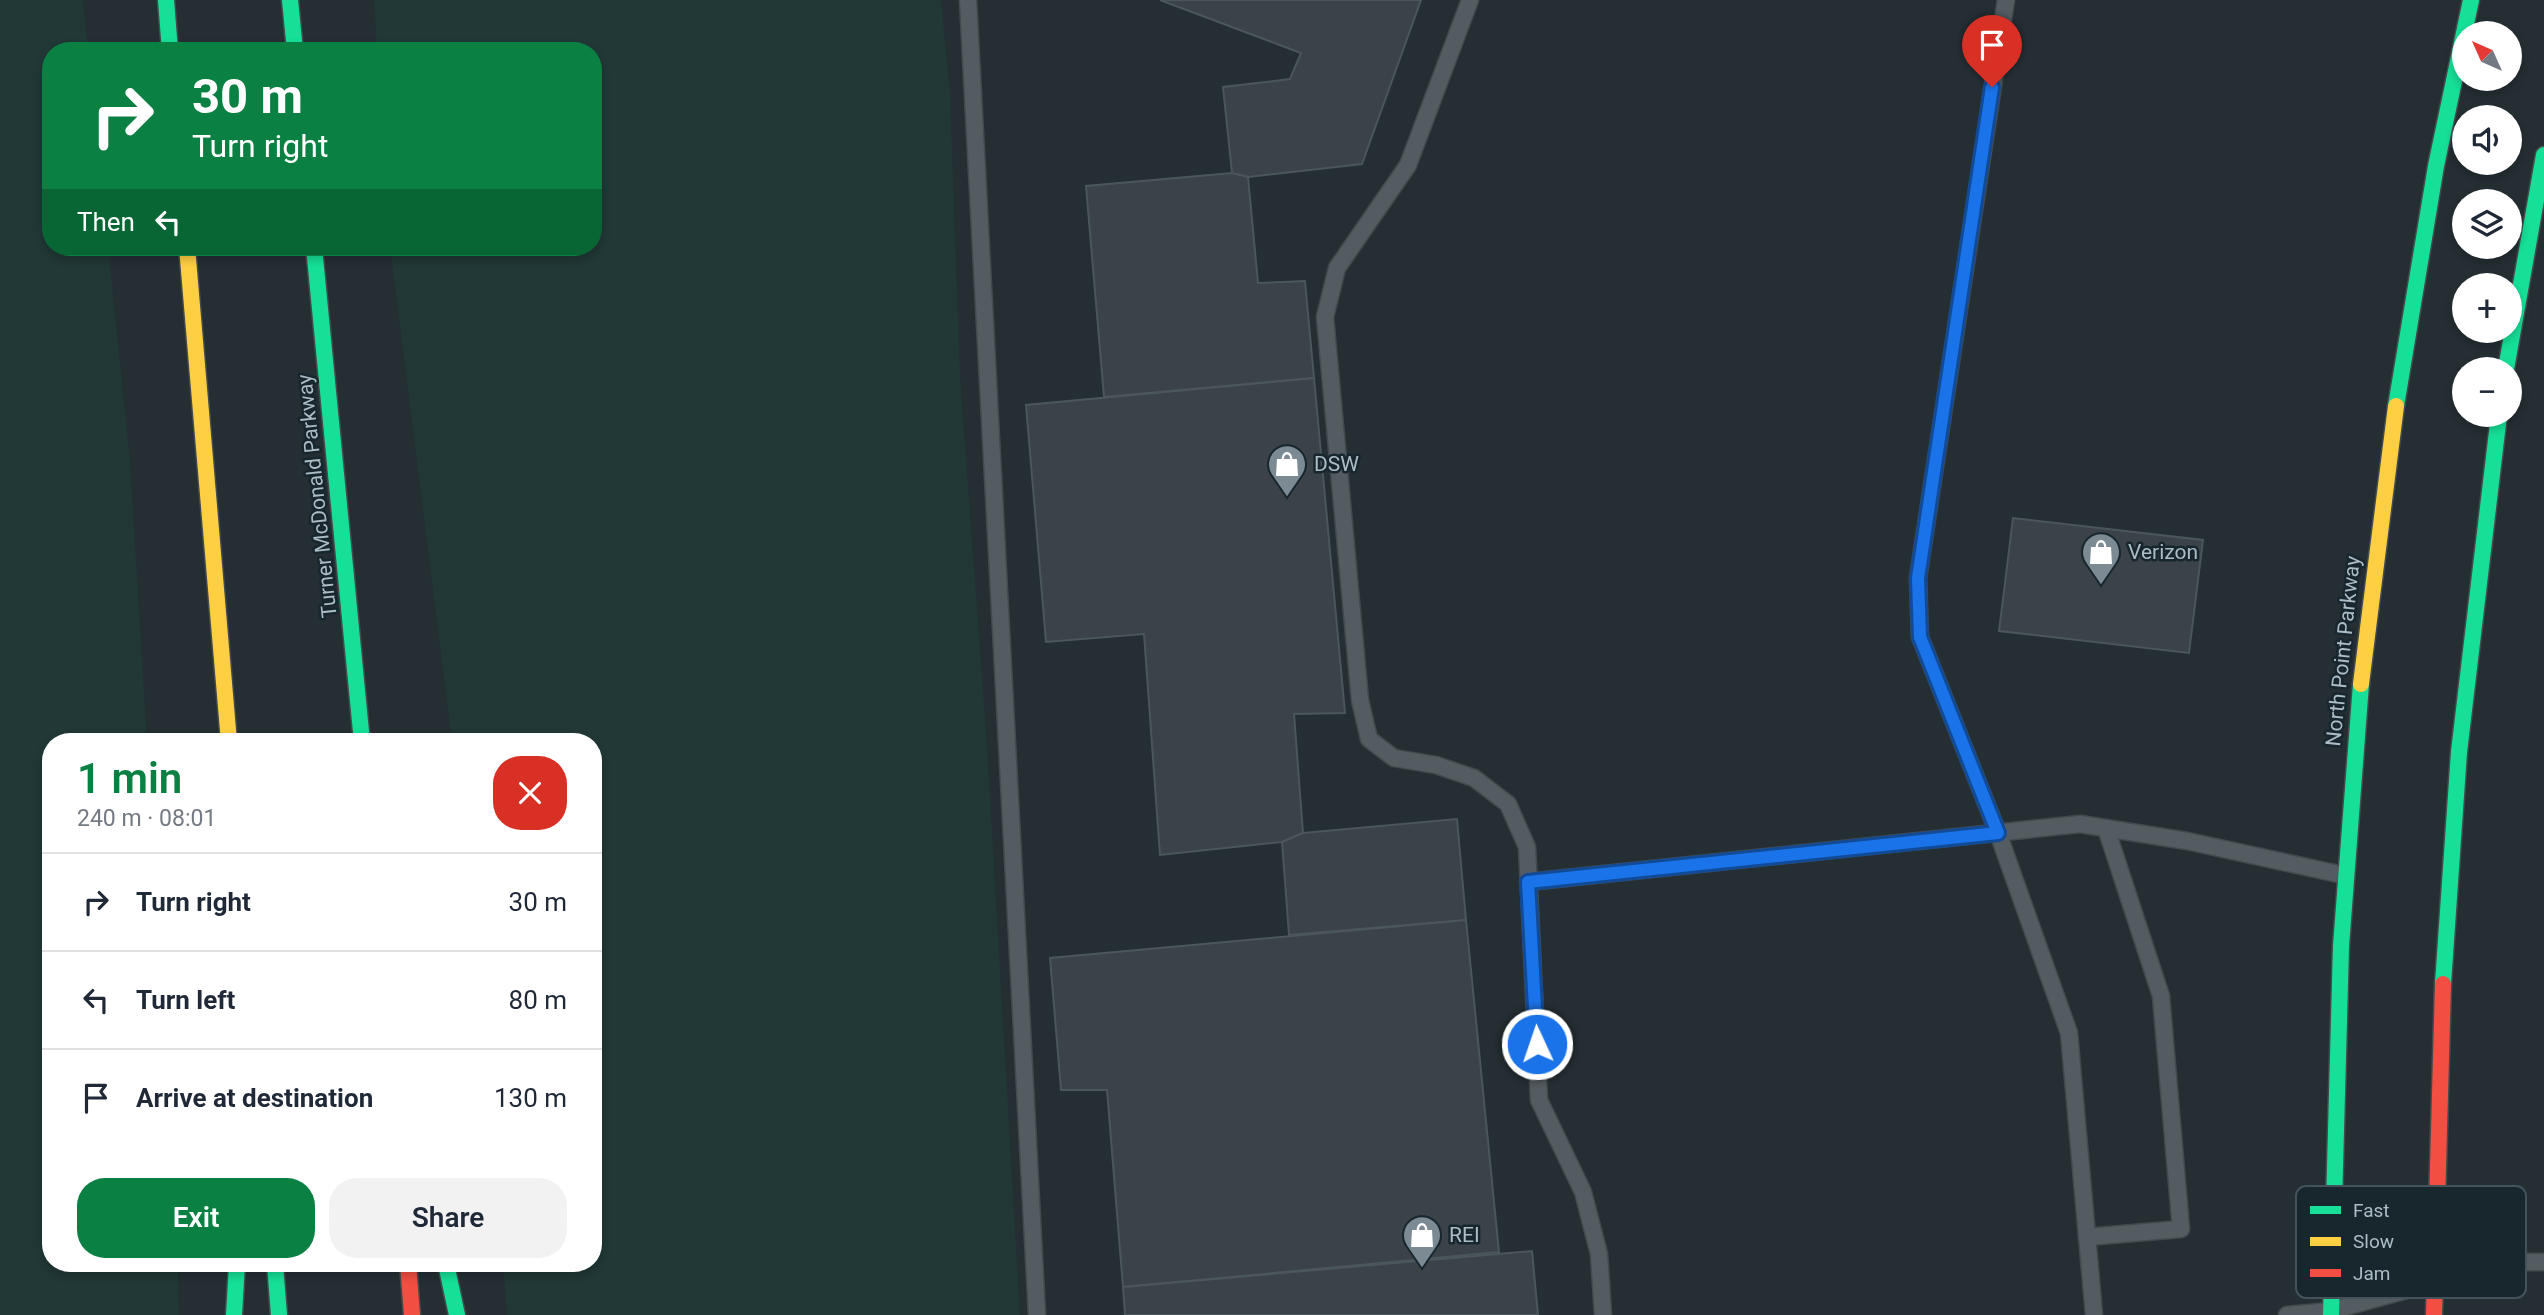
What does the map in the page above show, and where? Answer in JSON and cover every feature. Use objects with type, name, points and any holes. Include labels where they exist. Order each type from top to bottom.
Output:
[{"type":"main road","points":[[166,0],[169,42]]},
{"type":"main road","points":[[290,0],[294,42]]},
{"type":"main road","name":"North Point Parkway","points":[[2333,1186],[2343,875],[2378,523],[2423,235],[2471,0]]},
{"type":"main road","points":[[2508,357],[2544,155]]},
{"type":"main road","points":[[188,256],[228,733]]},
{"type":"main road","name":"Turner McDonald Parkway","points":[[315,256],[361,733]]},
{"type":"main road","points":[[2436,1186],[2447,881],[2479,550],[2497,427]]},
{"type":"main road","points":[[234,1315],[237,1272]]},
{"type":"main road","points":[[276,1272],[279,1315]]},
{"type":"main road","points":[[409,1272],[412,1315]]},
{"type":"main road","points":[[448,1272],[457,1315]]},
{"type":"lane","points":[[968,0],[1037,1315]]},
{"type":"lane","points":[[1470,0],[1408,165],[1337,268],[1325,317],[1360,699],[1369,739],[1394,758],[1436,765],[1474,778],[1508,804],[1527,847],[1539,1100],[1583,1192],[1599,1254],[1603,1315]]},
{"type":"lane","points":[[2006,0],[1918,578],[1920,637],[1998,833],[2069,1033],[2094,1315]]},
{"type":"lane","points":[[1528,882],[2080,824],[2187,841],[2343,875]]},
{"type":"lane","points":[[2087,1237],[2181,1229],[2161,996],[2106,828]]},
{"type":"lane","points":[[2526,1262],[2544,1262]]},
{"type":"lane","points":[[2287,1315],[2331,1313],[2382,1298]]},
{"type":"green space","points":[[0,0],[83,0],[87,42],[42,42],[42,256],[109,256],[130,460],[146,733],[42,733],[42,1272],[178,1272],[179,1315],[0,1315]]},
{"type":"green space","points":[[374,0],[941,0],[950,92],[960,376],[987,745],[1020,1315],[507,1315],[504,1272],[602,1272],[602,733],[451,733],[391,256],[602,256],[602,42],[376,42]]},
{"type":"building","points":[[1160,0],[1421,0],[1362,164],[1248,177],[1232,173],[1223,87],[1290,79],[1301,53]]},
{"type":"building","points":[[1232,173],[1248,177],[1258,283],[1305,281],[1314,378],[1104,397],[1086,186]]},
{"type":"building","points":[[1314,378],[1345,713],[1294,714],[1303,833],[1282,842],[1160,855],[1144,634],[1046,642],[1026,405]]},
{"type":"building","name":"Verizon","points":[[2013,518],[2203,540],[2189,653],[1999,631]]},
{"type":"building","points":[[1457,819],[1466,920],[1289,935],[1282,842],[1303,833]]},
{"type":"building","points":[[1466,920],[1499,1252],[1123,1287],[1107,1090],[1061,1090],[1050,958]]},
{"type":"building","name":"REI","points":[[1532,1251],[1538,1315],[1125,1315],[1123,1287]]},
{"type":"traffic: fast","points":[[166,0],[169,42]]},
{"type":"traffic: fast","points":[[290,0],[294,42]]},
{"type":"traffic: fast","points":[[2396,406],[2436,166],[2471,0]]},
{"type":"traffic: fast","points":[[2508,357],[2544,155]]},
{"type":"traffic: fast","points":[[315,256],[361,733]]},
{"type":"traffic: fast","points":[[2443,984],[2459,752],[2498,427]]},
{"type":"traffic: fast","points":[[2334,1186],[2341,946],[2361,684]]},
{"type":"traffic: fast","points":[[234,1315],[237,1272]]},
{"type":"traffic: fast","points":[[276,1272],[279,1315]]},
{"type":"traffic: fast","points":[[448,1272],[457,1315]]},
{"type":"traffic: fast","points":[[2331,1298],[2331,1315]]},
{"type":"traffic: slow","points":[[188,256],[228,733]]},
{"type":"traffic: slow","points":[[2361,684],[2396,406]]},
{"type":"traffic: jam","points":[[2438,1186],[2443,984]]},
{"type":"traffic: jam","points":[[409,1272],[412,1315]]},
{"type":"traffic: jam","points":[[2434,1298],[2434,1315]]},
{"type":"place","name":"DSW","points":[[1287,498]]},
{"type":"place","name":"Verizon","points":[[2101,586]]},
{"type":"place","name":"REI","points":[[1422,1269]]},
{"type":"route","points":[[1537,1044],[1528,882],[1998,833],[1920,637],[1918,578],[1992,87]]}]
